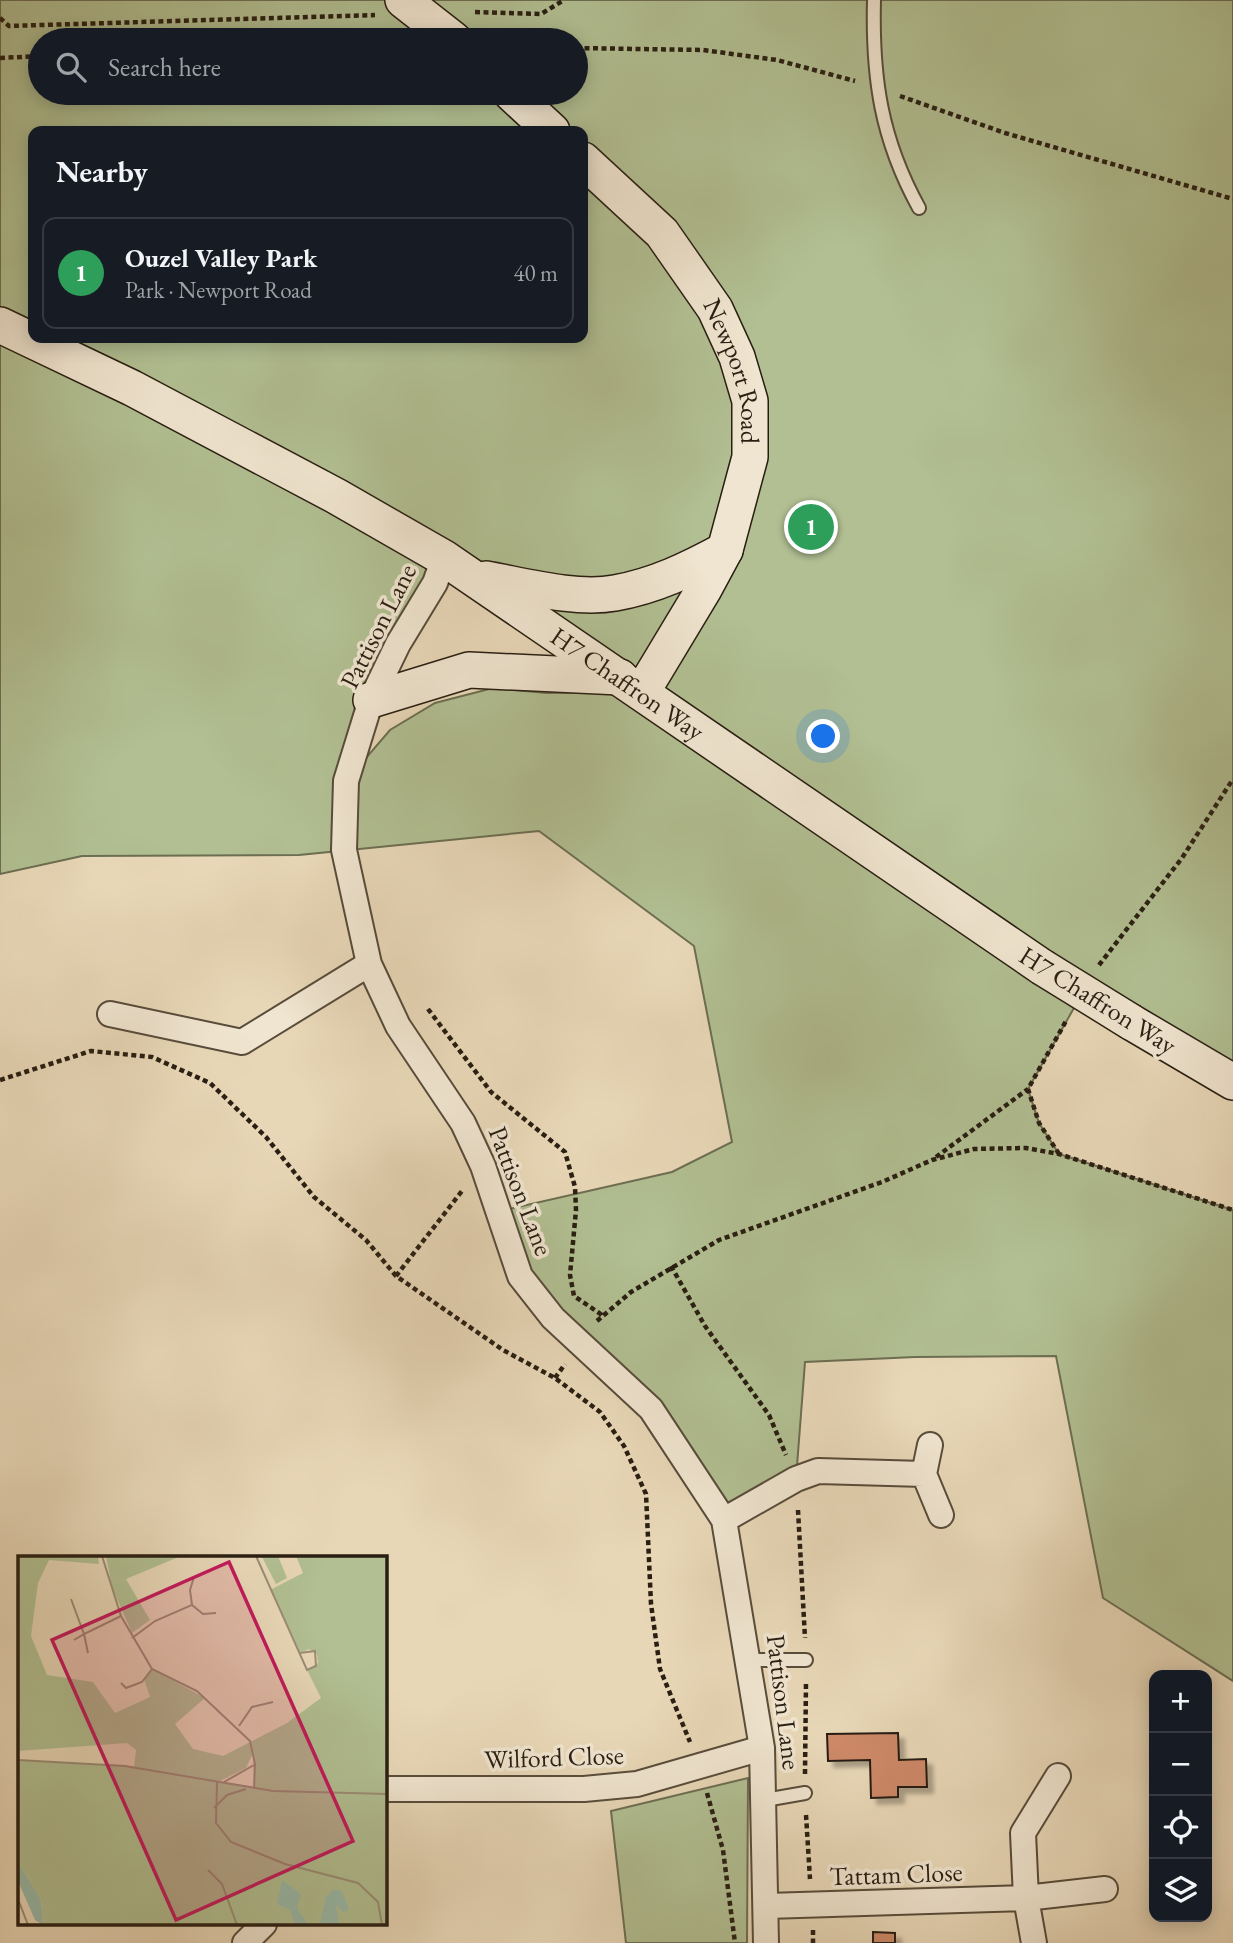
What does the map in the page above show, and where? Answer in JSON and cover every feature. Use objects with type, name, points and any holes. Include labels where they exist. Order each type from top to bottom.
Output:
[{"type":"street","points":[[413,7],[439,28]]},
{"type":"street","points":[[524,105],[547,126]]},
{"type":"street","name":"Newport Road","points":[[588,165],[662,233],[715,309],[737,357],[750,401],[750,457],[724,550],[704,589],[631,685]]},
{"type":"street","name":"H7 Chaffron Way","points":[[0,325],[28,339]]},
{"type":"street","name":"H7 Chaffron Way","points":[[37,343],[156,401],[336,496],[444,558],[1042,967],[1233,1082]]},
{"type":"street","points":[[474,577],[555,592],[613,594],[680,575],[724,550]]},
{"type":"street","name":"Pattison Lane","points":[[444,558],[435,583],[398,643],[371,700],[346,781],[344,850],[369,964],[398,1026],[463,1123],[483,1166],[520,1276],[553,1318],[651,1409],[724,1520],[762,1748],[766,1943]]},
{"type":"street","points":[[371,700],[469,670],[631,685]]},
{"type":"street","points":[[110,1014],[242,1042],[369,964]]},
{"type":"street","points":[[930,1445],[924,1474],[941,1515]]},
{"type":"street","points":[[724,1520],[796,1479],[818,1471],[924,1474]]},
{"type":"street","name":"Wilford Close","points":[[387,1789],[584,1790],[637,1784],[762,1748]]},
{"type":"street","points":[[1034,1943],[1026,1898],[1023,1833],[1058,1776]]},
{"type":"street","name":"Tattam Close","points":[[767,1906],[1026,1898],[1105,1889]]},
{"type":"street","points":[[245,1943],[262,1926]]},
{"type":"lane","points":[[874,0],[877,88],[886,133],[900,173],[919,208]]},
{"type":"lane","points":[[749,1660],[806,1660]]},
{"type":"lane","points":[[765,1800],[805,1793]]},
{"type":"path","points":[[0,18],[9,26],[413,7],[541,14],[564,0]]},
{"type":"path","points":[[588,48],[703,50],[777,60],[877,88],[1005,133],[1233,199]]},
{"type":"path","points":[[0,58],[28,57]]},
{"type":"path","points":[[1094,972],[1106,953],[1182,858],[1233,779]]},
{"type":"path","points":[[428,1009],[491,1091],[565,1152],[576,1198],[570,1275],[574,1296],[602,1315]]},
{"type":"path","points":[[932,1160],[1028,1089],[1072,1011]]},
{"type":"path","points":[[0,1080],[92,1051],[152,1057],[209,1083],[266,1137],[314,1198],[366,1240],[396,1276],[431,1297],[503,1350],[555,1378],[600,1412],[624,1446],[646,1494],[651,1604],[660,1669],[700,1766],[723,1850],[735,1943]]},
{"type":"path","points":[[1028,1089],[1039,1123],[1059,1154]]},
{"type":"path","points":[[555,1378],[602,1315],[671,1266],[719,1240],[882,1182],[932,1160],[974,1149],[1026,1148],[1059,1154],[1233,1210]]},
{"type":"path","points":[[396,1276],[430,1229],[483,1166]]},
{"type":"path","points":[[671,1266],[705,1326],[768,1415],[796,1479],[806,1660],[805,1793],[813,1943]]},
{"type":"green space","points":[[0,0],[1233,0],[1233,1082],[1083,992],[1028,1089],[1039,1123],[1059,1154],[1233,1210],[1233,1681],[1103,1598],[1056,1356],[915,1357],[805,1362],[796,1479],[724,1520],[651,1409],[553,1318],[496,1212],[672,1172],[732,1142],[694,946],[539,831],[299,855],[82,856],[0,874]],"holes":[[[444,558],[640,692],[547,693],[493,688],[435,703],[390,730],[348,779]]]},
{"type":"green space","points":[[748,1778],[747,1943],[626,1943],[611,1811]]},
{"type":"building","points":[[898,1733],[899,1760],[926,1759],[927,1787],[898,1787],[898,1797],[871,1798],[870,1760],[828,1761],[827,1734]]},
{"type":"building","points":[[873,1932],[895,1933],[895,1943],[873,1943]]},
{"type":"place","name":"Ouzel Valley Park","points":[[811,527]]}]
